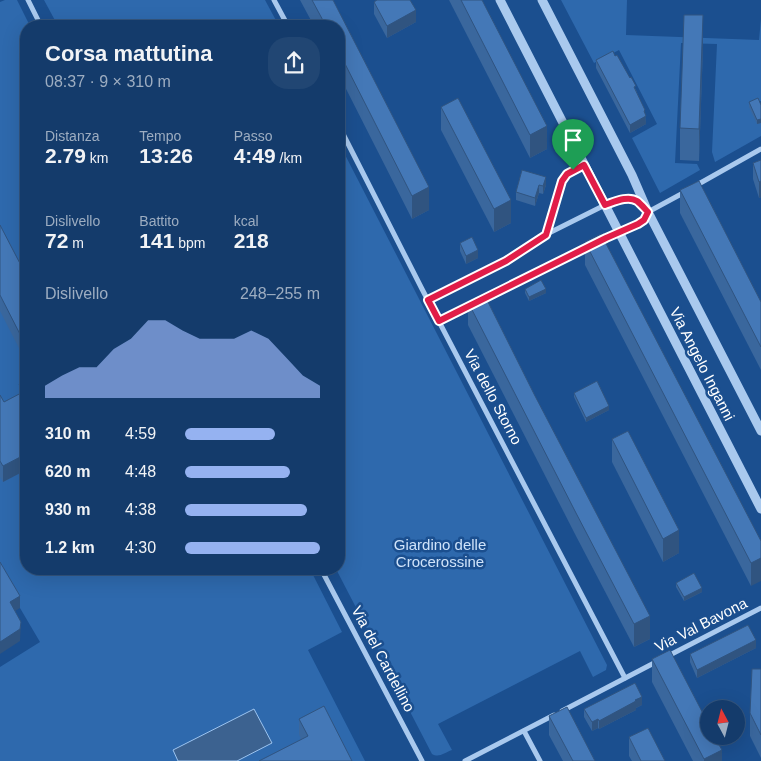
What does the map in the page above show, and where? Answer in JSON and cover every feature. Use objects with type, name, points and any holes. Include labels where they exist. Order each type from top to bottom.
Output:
[{"type":"street","points":[[28,0],[38,20]]},
{"type":"street","points":[[274,0],[285,20]]},
{"type":"street","name":"Via Angelo Inganni","points":[[500,0],[761,510]]},
{"type":"street","name":"Via Angelo Inganni","points":[[542,0],[632,175],[648,212],[761,431]]},
{"type":"street","name":"Via dello Storno","points":[[345,138],[625,678]]},
{"type":"street","points":[[439,321],[619,231],[638,224],[644,220],[648,212],[761,149]]},
{"type":"street","points":[[546,235],[562,181],[567,174],[584,165]]},
{"type":"street","name":"Via Angelo Inganni","points":[[605,205],[623,199],[631,199],[637,201],[648,212]]},
{"type":"street","points":[[428,300],[506,261],[546,235],[605,205]]},
{"type":"street","name":"Via del Cardellino","points":[[325,575],[422,761]]},
{"type":"street","name":"Via Val Bavona","points":[[465,761],[761,608]]},
{"type":"street","points":[[524,731],[540,761]]},
{"type":"green space","points":[[17,0],[27,20],[20,20],[20,575],[313,575],[342,632],[308,650],[365,761],[0,761],[0,667],[40,642],[0,574],[0,2]]},
{"type":"green space","points":[[44,0],[265,0],[276,20],[55,20]]},
{"type":"green space","points":[[561,0],[627,0],[626,35],[759,40],[761,19],[761,101],[758,102],[761,136],[715,162],[712,152],[717,44],[681,43],[675,163],[697,164],[700,170],[660,193],[632,138],[657,124],[619,50],[594,63]]},
{"type":"green space","name":"Giardino delle Crocerossine","points":[[345,155],[607,665],[606,670],[593,677],[580,651],[438,724],[452,750],[439,755],[432,754],[339,575],[345,575]]},
{"type":"shaded area","points":[[254,709],[272,743],[237,761],[178,761],[173,750]]},
{"type":"building","points":[[312,0],[333,0],[343,20],[323,20]]},
{"type":"building","points":[[377,0],[410,0],[416,10],[387,26],[374,2]]},
{"type":"building","points":[[461,0],[482,0],[547,126],[530,135]]},
{"type":"building","points":[[684,15],[703,15],[699,129],[680,128]]},
{"type":"building","points":[[345,23],[429,187],[412,196],[345,64]]},
{"type":"building","points":[[613,51],[636,86],[634,87],[645,110],[646,116],[630,125],[596,60]]},
{"type":"building","points":[[458,98],[511,200],[494,209],[441,107]]},
{"type":"building","points":[[758,98],[761,105],[761,119],[757,120],[749,102]]},
{"type":"building","points":[[761,160],[761,181],[759,182],[753,163]]},
{"type":"building","points":[[522,170],[546,177],[543,186],[539,185],[535,198],[516,192]]},
{"type":"building","points":[[699,181],[761,302],[761,347],[680,190]]},
{"type":"building","points":[[0,225],[20,263],[20,334],[0,295]]},
{"type":"building","points":[[601,234],[761,541],[761,558],[751,563],[585,242]]},
{"type":"building","points":[[472,237],[478,250],[466,256],[460,243]]},
{"type":"building","points":[[541,280],[546,289],[529,297],[525,289]]},
{"type":"building","points":[[484,294],[650,616],[634,624],[468,302]]},
{"type":"building","points":[[597,381],[609,406],[586,418],[574,393]]},
{"type":"building","points":[[20,394],[20,457],[3,466],[0,461],[0,395],[4,402]]},
{"type":"building","points":[[628,431],[679,530],[663,539],[612,439]]},
{"type":"building","points":[[0,562],[20,596],[10,602],[21,622],[20,629],[0,642]]},
{"type":"building","points":[[694,573],[702,588],[684,597],[676,583]]},
{"type":"building","points":[[748,625],[756,640],[697,670],[690,654]]},
{"type":"building","points":[[670,650],[700,708],[700,745],[719,745],[722,750],[704,759],[652,659]]},
{"type":"building","points":[[752,669],[761,669],[761,735],[750,713]]},
{"type":"building","points":[[635,683],[642,697],[599,721],[598,719],[592,722],[584,709]]},
{"type":"building","points":[[324,706],[352,761],[259,761],[308,736],[299,719]]},
{"type":"building","points":[[567,707],[595,761],[573,761],[549,716]]},
{"type":"building","points":[[648,728],[665,761],[641,761],[629,737]]},
{"type":"route","points":[[584,165],[605,205],[623,199],[637,201],[648,212],[644,220],[439,321],[428,300],[506,261],[546,235],[562,181],[573,170],[584,165]]}]
